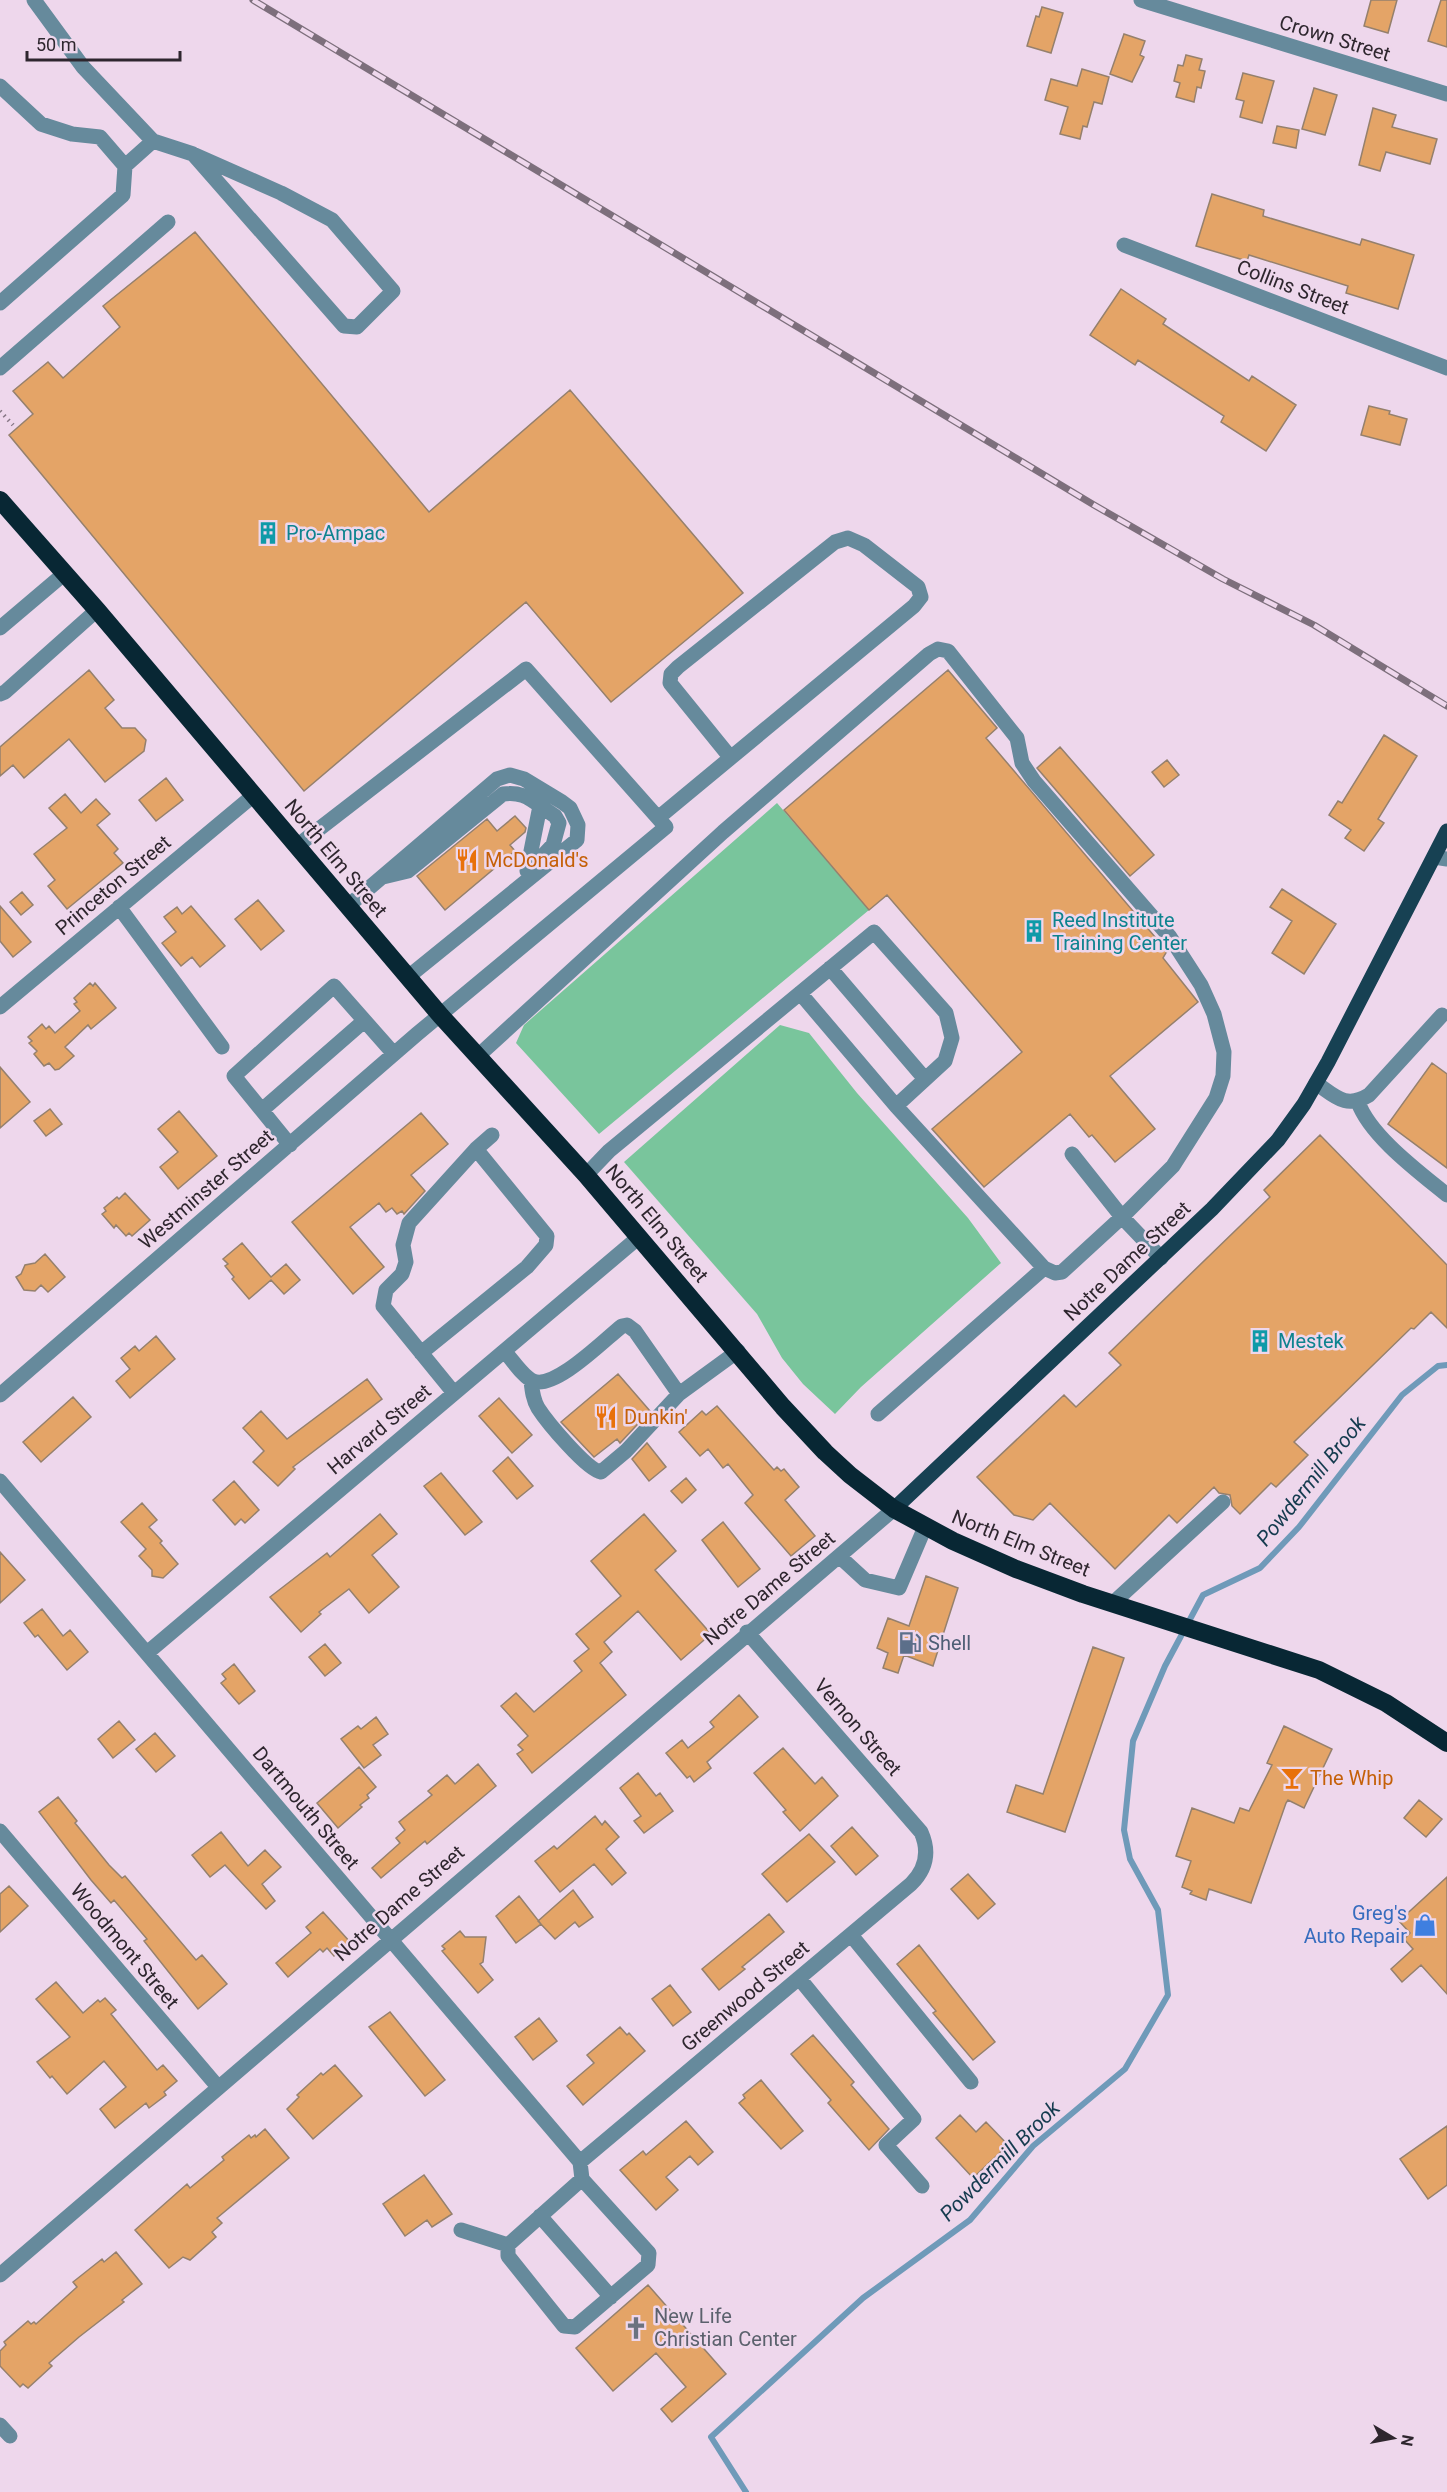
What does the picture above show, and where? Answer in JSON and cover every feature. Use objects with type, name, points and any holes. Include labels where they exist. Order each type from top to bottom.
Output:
[{"type":"highway","name":"North Elm Street","points":[[0,500],[97,610],[441,1016],[586,1175],[738,1351],[783,1407],[825,1452],[894,1509],[925,1527],[1016,1569],[1319,1670],[1386,1703],[1447,1743]]},
{"type":"main road","name":"Notre Dame Street","points":[[894,1509],[1161,1258],[1266,1154],[1290,1125],[1316,1083],[1440,858],[1447,831]]},
{"type":"street","points":[[34,0],[83,67],[153,141],[193,154],[332,220],[393,291],[357,327],[344,326],[193,154]]},
{"type":"street","name":"Crown Street","points":[[1141,0],[1447,94]]},
{"type":"street","points":[[0,86],[40,124],[72,134],[99,137],[125,166]]},
{"type":"street","points":[[0,303],[123,195],[125,166],[153,141]]},
{"type":"street","points":[[0,368],[168,222]]},
{"type":"street","name":"Collins Street","points":[[1124,245],[1447,368]]},
{"type":"street","points":[[297,846],[526,669],[658,818],[914,606],[921,597],[918,587],[864,545],[848,538],[836,542],[671,674],[670,683],[730,757]]},
{"type":"street","points":[[0,628],[65,573]]},
{"type":"street","points":[[0,694],[97,610]]},
{"type":"street","points":[[478,1056],[723,832],[929,654],[938,650],[948,651],[1017,738],[1022,764],[1034,781],[1170,937],[1201,985],[1214,1014],[1224,1052],[1223,1076],[1216,1098],[1173,1166],[1062,1272],[1055,1273],[1044,1268],[896,1106],[800,993]]},
{"type":"street","points":[[348,906],[497,780],[510,775],[524,779],[562,802],[573,814],[578,825],[577,840],[408,977]]},
{"type":"street","points":[[381,878],[408,871],[503,794],[523,794],[555,816],[559,828],[553,845],[504,898]]},
{"type":"street","name":"Princeton Street","points":[[0,1007],[254,795]]},
{"type":"street","points":[[527,871],[540,806]]},
{"type":"street","name":"Westminster Street","points":[[0,1395],[394,1054],[666,827],[658,818]]},
{"type":"street","points":[[119,907],[222,1047]]},
{"type":"street","points":[[586,1175],[609,1151],[874,932],[946,1013],[952,1038],[945,1061],[896,1106]]},
{"type":"street","points":[[830,968],[925,1079]]},
{"type":"street","points":[[290,1144],[234,1076],[334,986],[394,1054]]},
{"type":"street","points":[[1316,1083],[1343,1102],[1358,1102],[1369,1095],[1442,1016]]},
{"type":"street","points":[[262,1110],[364,1021]]},
{"type":"street","points":[[1358,1102],[1364,1117],[1408,1162],[1447,1195]]},
{"type":"street","points":[[454,1393],[383,1306],[386,1290],[402,1274],[406,1262],[403,1245],[409,1223],[476,1149],[492,1135]]},
{"type":"street","points":[[421,1353],[527,1267],[546,1245],[547,1236],[476,1149]]},
{"type":"street","points":[[1072,1154],[1122,1217],[1161,1258]]},
{"type":"street","name":"Harvard Street","points":[[147,1653],[639,1236]]},
{"type":"street","points":[[878,1414],[1044,1268]]},
{"type":"street","points":[[531,1381],[543,1383],[558,1377],[622,1326],[627,1325],[635,1331],[679,1394]]},
{"type":"street","points":[[504,1351],[531,1381],[538,1408],[579,1456],[595,1471],[601,1472],[626,1451],[679,1394],[738,1351]]},
{"type":"street","name":"Dartmouth Street","points":[[0,1481],[580,2162]]},
{"type":"street","points":[[1113,1603],[1223,1502]]},
{"type":"street","name":"Notre Dame Street","points":[[0,2275],[747,1632],[840,1557],[894,1509]]},
{"type":"street","points":[[840,1557],[865,1580],[899,1588],[925,1527]]},
{"type":"street","name":"Vernon Street","points":[[747,1632],[916,1825],[926,1843],[927,1855]]},
{"type":"street","name":"Woodmont Street","points":[[0,1832],[218,2087]]},
{"type":"street","name":"Greenwood Street","points":[[580,2162],[918,1877],[927,1855]]},
{"type":"street","points":[[851,1935],[971,2082]]},
{"type":"street","points":[[799,1978],[914,2119],[886,2145],[922,2186]]},
{"type":"street","points":[[580,2162],[582,2179],[649,2253],[648,2265],[575,2327],[564,2326],[508,2256],[508,2245],[582,2179]]},
{"type":"street","points":[[540,2216],[610,2297]]},
{"type":"street","points":[[461,2230],[508,2245]]},
{"type":"path","points":[[0,411],[13,425]]},
{"type":"green space","points":[[777,803],[869,910],[599,1134],[516,1043],[524,1025]]},
{"type":"green space","points":[[780,1025],[809,1033],[857,1093],[968,1218],[1001,1263],[861,1387],[835,1414],[803,1384],[782,1358],[757,1314],[624,1162]]},
{"type":"building","points":[[1371,0],[1397,0],[1388,33],[1364,26]]},
{"type":"building","points":[[1441,0],[1447,0],[1447,47],[1428,41]]},
{"type":"building","points":[[1042,7],[1063,13],[1051,53],[1027,46],[1036,16],[1039,17]]},
{"type":"building","points":[[1124,34],[1145,41],[1140,55],[1144,57],[1132,82],[1110,74]]},
{"type":"building","points":[[1186,55],[1202,59],[1199,70],[1205,71],[1201,88],[1197,87],[1194,102],[1176,97],[1180,83],[1174,81],[1178,65],[1183,66]]},
{"type":"building","points":[[1082,69],[1109,77],[1102,104],[1094,102],[1087,127],[1083,126],[1080,139],[1060,134],[1068,107],[1045,100],[1051,79],[1077,86]]},
{"type":"building","points":[[1243,73],[1274,81],[1262,123],[1240,117],[1244,101],[1236,99]]},
{"type":"building","points":[[1314,88],[1337,95],[1325,135],[1302,129]]},
{"type":"building","points":[[1373,108],[1396,115],[1392,127],[1437,139],[1430,164],[1386,152],[1380,171],[1359,165]]},
{"type":"building","points":[[1277,126],[1299,130],[1296,148],[1273,143]]},
{"type":"building","points":[[1212,194],[1264,210],[1263,216],[1360,245],[1362,239],[1414,255],[1398,309],[1346,293],[1348,286],[1249,255],[1247,261],[1196,246]]},
{"type":"building","name":"Pro-Ampac","points":[[195,232],[429,512],[570,390],[743,593],[611,702],[526,602],[304,791],[9,435],[33,414],[13,391],[48,362],[63,378],[120,327],[103,306]]},
{"type":"building","points":[[1121,289],[1166,319],[1163,324],[1249,381],[1252,376],[1296,405],[1266,451],[1221,422],[1224,416],[1138,360],[1135,365],[1090,335]]},
{"type":"building","points":[[1369,406],[1390,411],[1389,414],[1407,419],[1400,445],[1361,435]]},
{"type":"building","points":[[89,670],[114,700],[105,708],[122,728],[135,728],[146,740],[144,751],[105,782],[69,739],[24,778],[13,765],[0,776],[0,747]]},
{"type":"building","name":"Reed Institute Training Center","points":[[948,670],[997,728],[986,738],[1167,951],[1163,958],[1198,1002],[1110,1076],[1155,1129],[1115,1162],[1092,1135],[1089,1137],[1070,1114],[984,1187],[932,1129],[1022,1052],[887,895],[869,910],[784,810]]},
{"type":"building","points":[[1384,735],[1417,756],[1378,819],[1384,823],[1364,851],[1345,838],[1351,830],[1329,815],[1338,801],[1342,803]]},
{"type":"building","points":[[1060,747],[1154,855],[1130,876],[1037,768]]},
{"type":"building","points":[[1167,760],[1179,775],[1164,787],[1152,772]]},
{"type":"building","points":[[166,778],[183,800],[156,821],[139,800]]},
{"type":"building","points":[[65,794],[81,813],[96,799],[110,814],[97,825],[118,849],[114,853],[123,863],[67,909],[48,886],[55,880],[34,854],[67,828],[49,808]]},
{"type":"building","name":"McDonald's","points":[[515,816],[526,828],[525,832],[510,845],[515,851],[445,910],[417,876],[487,819],[497,831]]},
{"type":"building","points":[[1282,889],[1336,924],[1304,974],[1272,953],[1292,921],[1270,907]]},
{"type":"building","points":[[22,892],[33,905],[21,915],[10,902]]},
{"type":"building","points":[[258,900],[284,931],[261,950],[235,919]]},
{"type":"building","points":[[0,906],[31,942],[13,957],[0,941]]},
{"type":"building","points":[[191,906],[225,946],[200,967],[192,957],[181,966],[162,943],[176,932],[164,917],[177,907],[182,914]]},
{"type":"building","points":[[90,983],[93,986],[95,983],[116,1008],[91,1029],[88,1025],[65,1047],[74,1056],[59,1069],[55,1070],[49,1063],[44,1066],[34,1054],[37,1051],[29,1043],[32,1041],[28,1037],[42,1024],[46,1029],[49,1026],[55,1033],[80,1011],[74,1004],[77,1002],[74,998]]},
{"type":"building","points":[[1432,1063],[1447,1074],[1447,1168],[1388,1124]]},
{"type":"building","points":[[0,1067],[30,1102],[0,1128]]},
{"type":"building","points":[[50,1109],[62,1124],[46,1136],[34,1121]]},
{"type":"building","points":[[179,1111],[217,1156],[178,1189],[160,1167],[178,1152],[158,1129]]},
{"type":"building","points":[[421,1113],[448,1144],[411,1175],[425,1191],[404,1214],[402,1211],[397,1214],[392,1208],[386,1212],[379,1203],[350,1227],[384,1267],[353,1294],[292,1222]]},
{"type":"building","name":"Mestek","points":[[1320,1135],[1447,1265],[1447,1328],[1431,1312],[1414,1329],[1411,1328],[1294,1442],[1308,1455],[1276,1487],[1271,1483],[1240,1514],[1232,1506],[1230,1495],[1219,1493],[1214,1487],[1177,1523],[1169,1515],[1115,1569],[1050,1503],[1033,1520],[1014,1515],[977,1477],[1064,1395],[1076,1407],[1121,1365],[1109,1353],[1270,1197],[1264,1190]]},
{"type":"building","points":[[125,1193],[150,1220],[132,1236],[129,1233],[126,1236],[116,1225],[114,1228],[102,1214],[106,1211],[104,1208]]},
{"type":"building","points":[[242,1243],[271,1277],[286,1264],[300,1280],[284,1294],[271,1280],[249,1299],[232,1279],[234,1277],[225,1266],[228,1264],[223,1259]]},
{"type":"building","points":[[45,1254],[65,1277],[48,1292],[41,1285],[35,1291],[24,1290],[16,1277],[21,1274],[25,1265],[35,1263]]},
{"type":"building","points":[[156,1336],[175,1359],[130,1398],[116,1381],[130,1369],[121,1358],[135,1346],[139,1351]]},
{"type":"building","name":"Dunkin'","points":[[618,1374],[650,1411],[620,1443],[617,1439],[594,1457],[561,1422]]},
{"type":"building","points":[[367,1379],[382,1399],[293,1467],[295,1469],[278,1486],[253,1462],[264,1451],[243,1428],[261,1411],[287,1439]]},
{"type":"building","points":[[73,1397],[91,1417],[41,1462],[23,1442]]},
{"type":"building","points":[[499,1398],[532,1435],[512,1453],[479,1416]]},
{"type":"building","points":[[717,1406],[774,1470],[777,1467],[781,1471],[784,1469],[799,1487],[785,1500],[815,1536],[791,1556],[745,1503],[753,1495],[728,1464],[723,1468],[708,1449],[700,1456],[679,1432],[702,1411],[706,1415]]},
{"type":"building","points":[[647,1443],[666,1467],[649,1481],[632,1459]]},
{"type":"building","points":[[508,1457],[533,1486],[517,1499],[493,1471]]},
{"type":"building","points":[[441,1473],[482,1522],[465,1535],[424,1486]]},
{"type":"building","points":[[686,1478],[696,1490],[682,1503],[671,1491]]},
{"type":"building","points":[[234,1481],[259,1510],[245,1523],[241,1519],[235,1525],[213,1500]]},
{"type":"building","points":[[142,1503],[157,1520],[149,1527],[178,1564],[163,1578],[152,1576],[152,1570],[139,1556],[146,1549],[121,1522]]},
{"type":"building","points":[[380,1514],[397,1534],[372,1555],[399,1587],[369,1613],[349,1589],[319,1612],[321,1614],[301,1632],[270,1597],[327,1553],[330,1557]]},
{"type":"building","points":[[644,1514],[676,1551],[655,1570],[711,1634],[681,1660],[638,1611],[604,1642],[612,1652],[600,1663],[626,1695],[532,1773],[517,1754],[523,1750],[518,1745],[528,1736],[501,1706],[516,1693],[534,1712],[582,1671],[574,1661],[589,1649],[576,1634],[621,1596],[591,1561]]},
{"type":"building","points":[[723,1522],[760,1569],[738,1587],[702,1540]]},
{"type":"building","points":[[0,1552],[25,1580],[0,1603]]},
{"type":"building","points":[[926,1576],[958,1588],[933,1666],[904,1655],[898,1673],[883,1668],[888,1653],[877,1648],[888,1618],[909,1626]]},
{"type":"building","points":[[42,1609],[63,1636],[70,1630],[88,1652],[67,1670],[38,1635],[35,1637],[24,1623]]},
{"type":"building","points":[[325,1644],[341,1663],[325,1676],[309,1657]]},
{"type":"building","points":[[1093,1647],[1124,1658],[1065,1832],[1007,1812],[1016,1785],[1043,1794]]},
{"type":"building","points":[[234,1664],[255,1691],[239,1704],[221,1683],[226,1679],[222,1674]]},
{"type":"building","points":[[739,1695],[758,1717],[707,1762],[711,1768],[694,1782],[690,1776],[687,1778],[666,1753],[682,1740],[688,1748],[714,1727],[710,1722]]},
{"type":"building","points":[[376,1717],[388,1734],[373,1745],[381,1755],[364,1768],[341,1739],[358,1726],[361,1729]]},
{"type":"building","points":[[119,1721],[135,1740],[113,1758],[98,1739]]},
{"type":"building","points":[[1284,1726],[1332,1749],[1304,1808],[1288,1800],[1286,1803],[1251,1903],[1209,1889],[1206,1900],[1190,1894],[1192,1891],[1182,1887],[1191,1861],[1176,1856],[1192,1808],[1234,1823],[1240,1808],[1249,1811],[1272,1765],[1267,1763]]},
{"type":"building","points":[[155,1733],[175,1756],[156,1772],[136,1749]]},
{"type":"building","points":[[783,1748],[815,1784],[822,1777],[838,1796],[800,1831],[783,1812],[786,1810],[754,1773]]},
{"type":"building","points":[[478,1764],[496,1786],[427,1844],[425,1841],[381,1878],[372,1868],[400,1843],[396,1838],[405,1830],[399,1822],[432,1795],[428,1791],[447,1775],[455,1784]]},
{"type":"building","points":[[359,1767],[376,1787],[367,1795],[369,1798],[360,1805],[362,1807],[338,1828],[317,1803]]},
{"type":"building","points":[[638,1773],[656,1796],[660,1793],[673,1811],[644,1833],[634,1821],[641,1816],[620,1788]]},
{"type":"building","points":[[58,1797],[77,1821],[75,1823],[109,1865],[122,1878],[125,1876],[196,1960],[202,1955],[227,1984],[198,2009],[144,1941],[147,1939],[114,1900],[111,1903],[91,1880],[39,1812]]},
{"type":"building","points":[[1419,1800],[1442,1819],[1426,1837],[1404,1818]]},
{"type":"building","points":[[595,1816],[602,1825],[605,1821],[619,1837],[606,1849],[626,1873],[612,1885],[594,1864],[560,1892],[535,1861],[554,1846],[557,1849]]},
{"type":"building","points":[[852,1827],[878,1856],[856,1875],[831,1846]]},
{"type":"building","points":[[221,1832],[248,1866],[265,1850],[281,1867],[262,1884],[275,1901],[266,1909],[225,1865],[210,1877],[192,1855]]},
{"type":"building","points":[[809,1834],[835,1862],[787,1902],[762,1874]]},
{"type":"building","points":[[968,1874],[995,1904],[978,1919],[951,1889]]},
{"type":"building","name":"Greg's Auto Repair","points":[[1447,1877],[1447,1994],[1421,1965],[1402,1982],[1391,1969],[1413,1949],[1404,1939],[1410,1933],[1399,1921]]},
{"type":"building","points":[[9,1886],[28,1906],[0,1932],[0,1894]]},
{"type":"building","points":[[573,1890],[593,1917],[579,1927],[575,1922],[555,1939],[538,1921]]},
{"type":"building","points":[[519,1896],[541,1924],[516,1943],[496,1916]]},
{"type":"building","points":[[323,1912],[350,1942],[334,1956],[327,1948],[323,1952],[320,1949],[288,1977],[276,1963],[311,1933],[306,1927]]},
{"type":"building","points":[[769,1914],[784,1932],[742,1967],[745,1969],[719,1990],[702,1969]]},
{"type":"building","points":[[460,1931],[465,1937],[486,1937],[483,1962],[480,1964],[493,1980],[478,1993],[442,1951],[445,1949],[442,1946]]},
{"type":"building","points":[[919,1945],[995,2042],[973,2060],[933,2013],[936,2011],[897,1964]]},
{"type":"building","points":[[56,1982],[83,2013],[98,2000],[100,2002],[105,1998],[116,2010],[111,2014],[157,2070],[163,2065],[177,2081],[164,2092],[166,2095],[149,2108],[146,2103],[115,2128],[100,2109],[126,2087],[104,2061],[67,2094],[52,2076],[50,2078],[37,2062],[70,2037],[36,1999]]},
{"type":"building","points":[[670,1985],[691,2012],[673,2026],[652,1999]]},
{"type":"building","points":[[390,2012],[445,2080],[425,2096],[369,2027]]},
{"type":"building","points":[[539,2018],[557,2041],[533,2060],[515,2037]]},
{"type":"building","points":[[620,2027],[627,2035],[629,2033],[645,2051],[583,2105],[567,2086],[594,2063],[587,2055]]},
{"type":"building","points":[[813,2035],[854,2082],[851,2085],[889,2129],[869,2150],[828,2103],[831,2100],[791,2054]]},
{"type":"building","points":[[335,2065],[362,2096],[313,2139],[287,2109],[299,2097],[297,2095],[321,2073],[323,2075]]},
{"type":"building","points":[[761,2080],[803,2131],[781,2149],[739,2103],[745,2098],[743,2095]]},
{"type":"building","points":[[960,2115],[976,2132],[986,2122],[1008,2145],[973,2178],[936,2138]]},
{"type":"building","points":[[686,2121],[713,2152],[698,2165],[690,2156],[666,2177],[678,2190],[656,2210],[620,2170],[643,2151],[646,2155]]},
{"type":"building","points":[[1447,2126],[1447,2185],[1428,2199],[1400,2159]]},
{"type":"building","points":[[265,2129],[289,2158],[217,2218],[222,2223],[212,2232],[216,2237],[190,2260],[183,2257],[169,2268],[135,2230],[187,2184],[190,2188],[224,2160],[222,2157],[249,2135],[251,2138],[255,2135],[256,2137]]},
{"type":"building","points":[[424,2175],[452,2214],[432,2227],[427,2220],[405,2236],[383,2204]]},
{"type":"building","points":[[116,2252],[142,2284],[122,2300],[124,2302],[49,2363],[52,2366],[28,2388],[23,2384],[20,2387],[0,2366],[0,2351],[6,2345],[4,2342],[28,2321],[36,2324],[77,2287],[73,2282],[102,2259],[104,2262]]},
{"type":"building","points":[[648,2285],[726,2374],[672,2422],[661,2409],[686,2387],[656,2353],[613,2391],[576,2348]]},
{"type":"waterway","name":"Powdermill Brook","points":[[746,2492],[711,2437],[863,2298],[970,2220],[1033,2146],[1125,2069],[1168,1995],[1158,1910],[1130,1859],[1124,1830],[1133,1741],[1165,1666],[1203,1595],[1260,1568],[1299,1527],[1402,1395],[1438,1366],[1447,1365]]},
{"type":"railway","points":[[253,0],[1094,505],[1223,579],[1314,625],[1447,706]]},
{"type":"place","name":"Pro-Ampac","points":[[268,533]]},
{"type":"place","name":"McDonald's","points":[[467,860]]},
{"type":"place","name":"Reed Institute Training Center","points":[[1034,931]]},
{"type":"place","name":"Mestek","points":[[1260,1341]]},
{"type":"place","name":"Dunkin'","points":[[606,1417]]},
{"type":"place","name":"Shell","points":[[910,1643]]},
{"type":"place","name":"The Whip","points":[[1292,1778]]},
{"type":"place","name":"Greg's Auto Repair","points":[[1425,1925]]},
{"type":"place","name":"New Life Christian Center","points":[[636,2328]]}]
